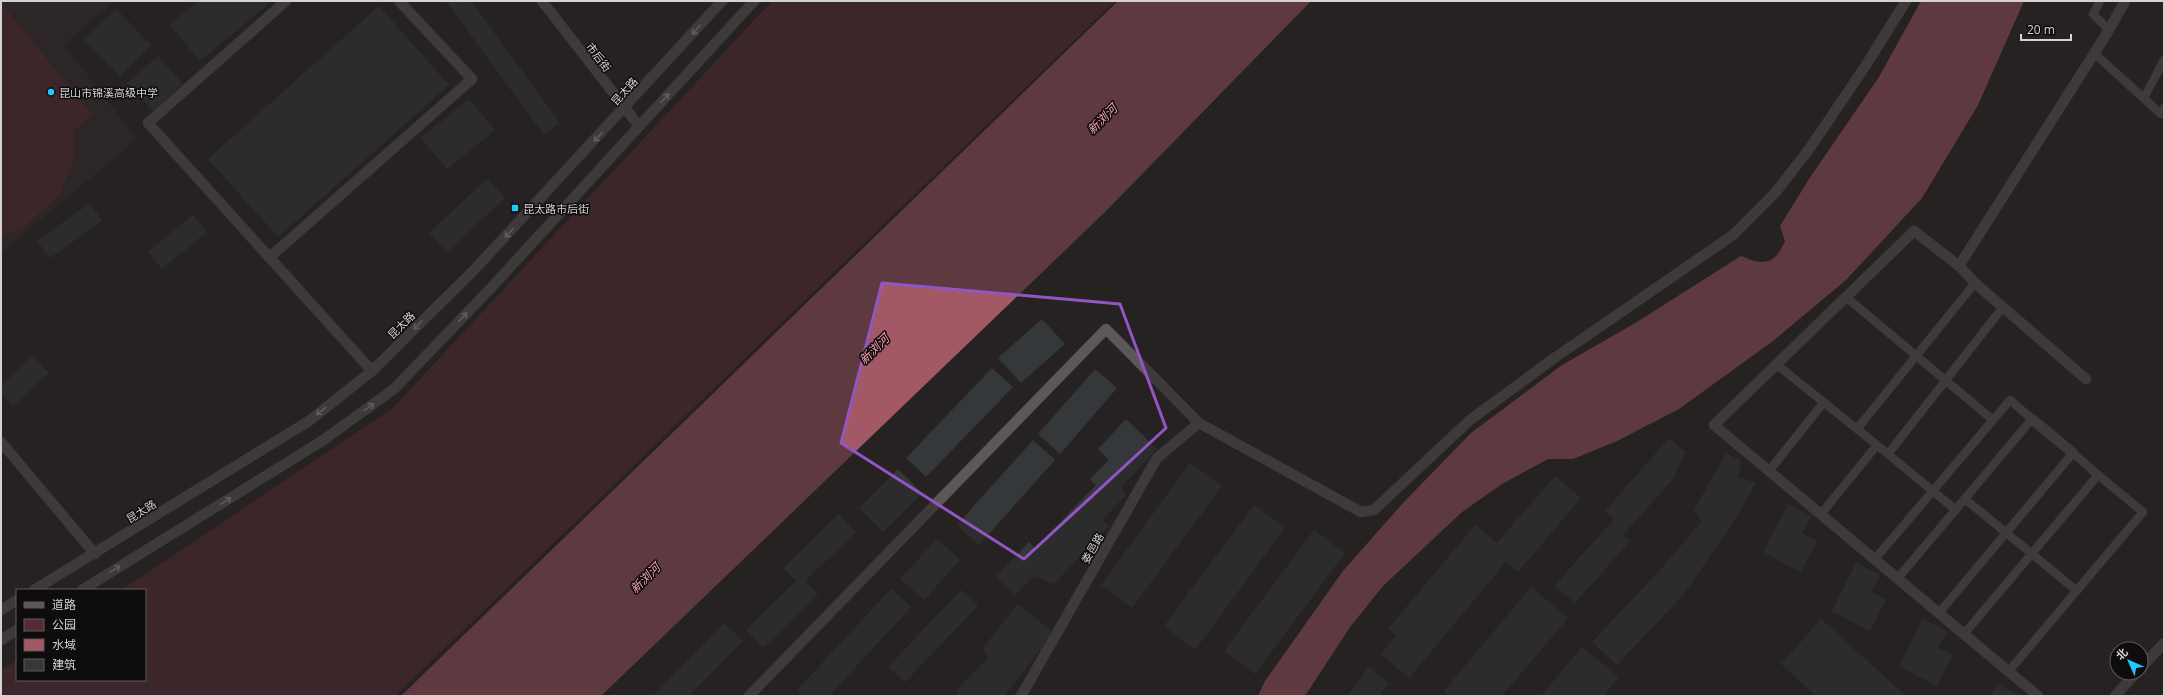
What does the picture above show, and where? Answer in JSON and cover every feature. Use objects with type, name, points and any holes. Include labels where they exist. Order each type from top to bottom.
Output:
[{"type":"street","points":[[286,1],[148,123],[372,371]]},
{"type":"street","points":[[270,257],[472,79],[399,1]]},
{"type":"street","name":"市后街","points":[[542,1],[624,109],[639,126]]},
{"type":"street","name":"昆太路","points":[[36,589],[95,554],[309,421],[372,371],[475,269],[722,1]]},
{"type":"street","points":[[84,589],[322,441],[394,389],[491,288],[754,1]]},
{"type":"street","points":[[749,696],[1106,329],[1199,423],[1360,512],[1374,510],[1470,420],[1553,359],[1733,235],[1774,193],[1810,148],[1866,65],[1906,1]]},
{"type":"street","points":[[1959,266],[2126,1]]},
{"type":"street","points":[[2038,696],[1714,425],[1914,231],[1959,266],[1975,283],[2086,379]]},
{"type":"street","points":[[2032,419],[2073,453]]},
{"type":"street","name":"娄邑路","points":[[1021,696],[1157,458],[1199,423]]},
{"type":"street","points":[[1,442],[95,554]]},
{"type":"street","points":[[1,610],[16,601]]},
{"type":"street","points":[[1,640],[16,631]]},
{"type":"street","points":[[2149,659],[2164,643]]},
{"type":"street","points":[[2115,696],[2129,681]]},
{"type":"lane","points":[[2100,1],[2093,14],[2109,30]]},
{"type":"lane","points":[[2094,53],[2161,114],[2164,108]]},
{"type":"lane","points":[[2144,98],[2164,60]]},
{"type":"lane","points":[[1857,429],[1975,283]]},
{"type":"lane","points":[[1846,297],[1993,420]]},
{"type":"lane","points":[[1888,454],[2003,307]]},
{"type":"lane","points":[[1776,364],[1956,510]]},
{"type":"lane","points":[[1875,559],[2010,400],[2032,419],[1898,578]]},
{"type":"lane","points":[[1769,470],[1824,402]]},
{"type":"lane","points":[[1821,514],[1877,445]]},
{"type":"lane","points":[[1939,613],[2073,453],[2143,512],[2009,671]]},
{"type":"lane","points":[[1964,634],[2098,475]]},
{"type":"lane","points":[[1965,499],[2077,591]]},
{"type":"highlighted area","points":[[882,283],[1120,304],[1166,428],[1024,559],[841,443]]},
{"type":"shaded area","name":"昆山市锦溪高级中学","points":[[1,1],[114,1],[64,45],[137,139],[1,253]]},
{"type":"green space","points":[[772,1],[1115,1],[395,696],[3,696],[1,694],[1,671],[16,661],[16,681],[146,681],[146,589],[123,589],[393,408]]},
{"type":"green space","points":[[1,3],[93,115],[73,131],[75,159],[58,196],[25,226],[1,236]]},
{"type":"water","name":"新浏河","points":[[1118,1],[1311,1],[1106,211],[601,696],[401,696]]},
{"type":"water","points":[[1921,1],[2024,1],[1978,105],[1922,198],[1846,280],[1773,341],[1679,409],[1617,441],[1573,459],[1548,459],[1502,484],[1462,512],[1383,586],[1350,627],[1305,696],[1258,696],[1265,681],[1343,571],[1403,503],[1471,433],[1562,365],[1637,322],[1741,256],[1762,262],[1768,261],[1777,255],[1785,241],[1780,226],[1809,179],[1879,77]]},
{"type":"building","points":[[198,1],[272,1],[200,61],[170,25]]},
{"type":"building","points":[[446,1],[471,1],[560,123],[544,135]]},
{"type":"building","points":[[379,6],[449,85],[278,237],[208,159]]},
{"type":"building","points":[[116,9],[151,45],[120,76],[85,40]]},
{"type":"building","points":[[158,56],[183,84],[153,111],[127,83]]},
{"type":"building","points":[[469,99],[495,130],[447,169],[421,138]]},
{"type":"building","points":[[487,179],[505,198],[447,252],[429,233]]},
{"type":"building","points":[[90,203],[102,221],[50,258],[37,241]]},
{"type":"building","points":[[193,215],[207,232],[162,269],[148,252]]},
{"type":"building","points":[[1042,319],[1065,344],[1021,383],[998,358]]},
{"type":"building","points":[[33,356],[49,373],[13,406],[1,393],[1,386]]},
{"type":"building","points":[[992,368],[1013,387],[926,477],[906,458]]},
{"type":"building","points":[[1095,369],[1117,388],[1060,454],[1038,434]]},
{"type":"building","points":[[1126,419],[1157,449],[1121,487],[1126,495],[1102,520],[1109,526],[1054,584],[1034,576],[1015,595],[996,577],[1029,542],[1035,548],[1096,485],[1090,479],[1109,460],[1098,449]]},
{"type":"building","points":[[1669,438],[1685,452],[1674,478],[1623,535],[1630,541],[1575,603],[1554,586],[1614,519],[1605,511]]},
{"type":"building","points":[[1033,440],[1055,460],[979,545],[957,525]]},
{"type":"building","points":[[1726,453],[1741,461],[1738,477],[1756,483],[1729,529],[1683,595],[1617,665],[1592,642],[1661,569],[1702,521],[1694,510]]},
{"type":"building","points":[[1190,463],[1222,486],[1132,608],[1101,585]]},
{"type":"building","points":[[898,469],[922,493],[883,532],[859,508]]},
{"type":"building","points":[[1555,476],[1581,498],[1518,572],[1506,562],[1409,678],[1381,654],[1396,636],[1388,629],[1475,525],[1497,543]]},
{"type":"building","points":[[1788,504],[1811,516],[1802,533],[1817,541],[1801,572],[1763,552]]},
{"type":"building","points":[[1254,505],[1285,528],[1195,650],[1164,626]]},
{"type":"building","points":[[839,514],[856,532],[805,581],[818,594],[763,648],[746,630],[796,581],[783,568]]},
{"type":"building","points":[[1314,530],[1345,553],[1255,674],[1224,651]]},
{"type":"building","points":[[937,539],[960,560],[924,600],[900,579]]},
{"type":"building","points":[[1856,563],[1880,575],[1871,592],[1886,600],[1870,631],[1832,611]]},
{"type":"building","points":[[1531,587],[1568,618],[1502,696],[1449,696],[1444,691]]},
{"type":"building","points":[[891,589],[911,607],[829,696],[803,696],[797,690]]},
{"type":"building","points":[[961,590],[978,606],[905,682],[888,667]]},
{"type":"building","points":[[1018,604],[1054,633],[1004,696],[958,696],[957,689],[988,658],[983,648]]},
{"type":"building","points":[[1821,619],[1906,696],[1816,696],[1781,664]]},
{"type":"building","points":[[1923,619],[1947,631],[1938,648],[1953,655],[1937,686],[1899,666]]},
{"type":"building","points":[[724,623],[743,641],[689,696],[653,696]]},
{"type":"building","points":[[1582,647],[1619,677],[1603,696],[1541,696]]},
{"type":"building","points":[[1369,667],[1389,683],[1379,696],[1347,696]]},
{"type":"building","points":[[1997,684],[2022,696],[1991,696]]},
{"type":"place","name":"昆山市锦溪高级中学","points":[[51,92]]},
{"type":"place","name":"昆太路市后街","points":[[515,208]]}]
